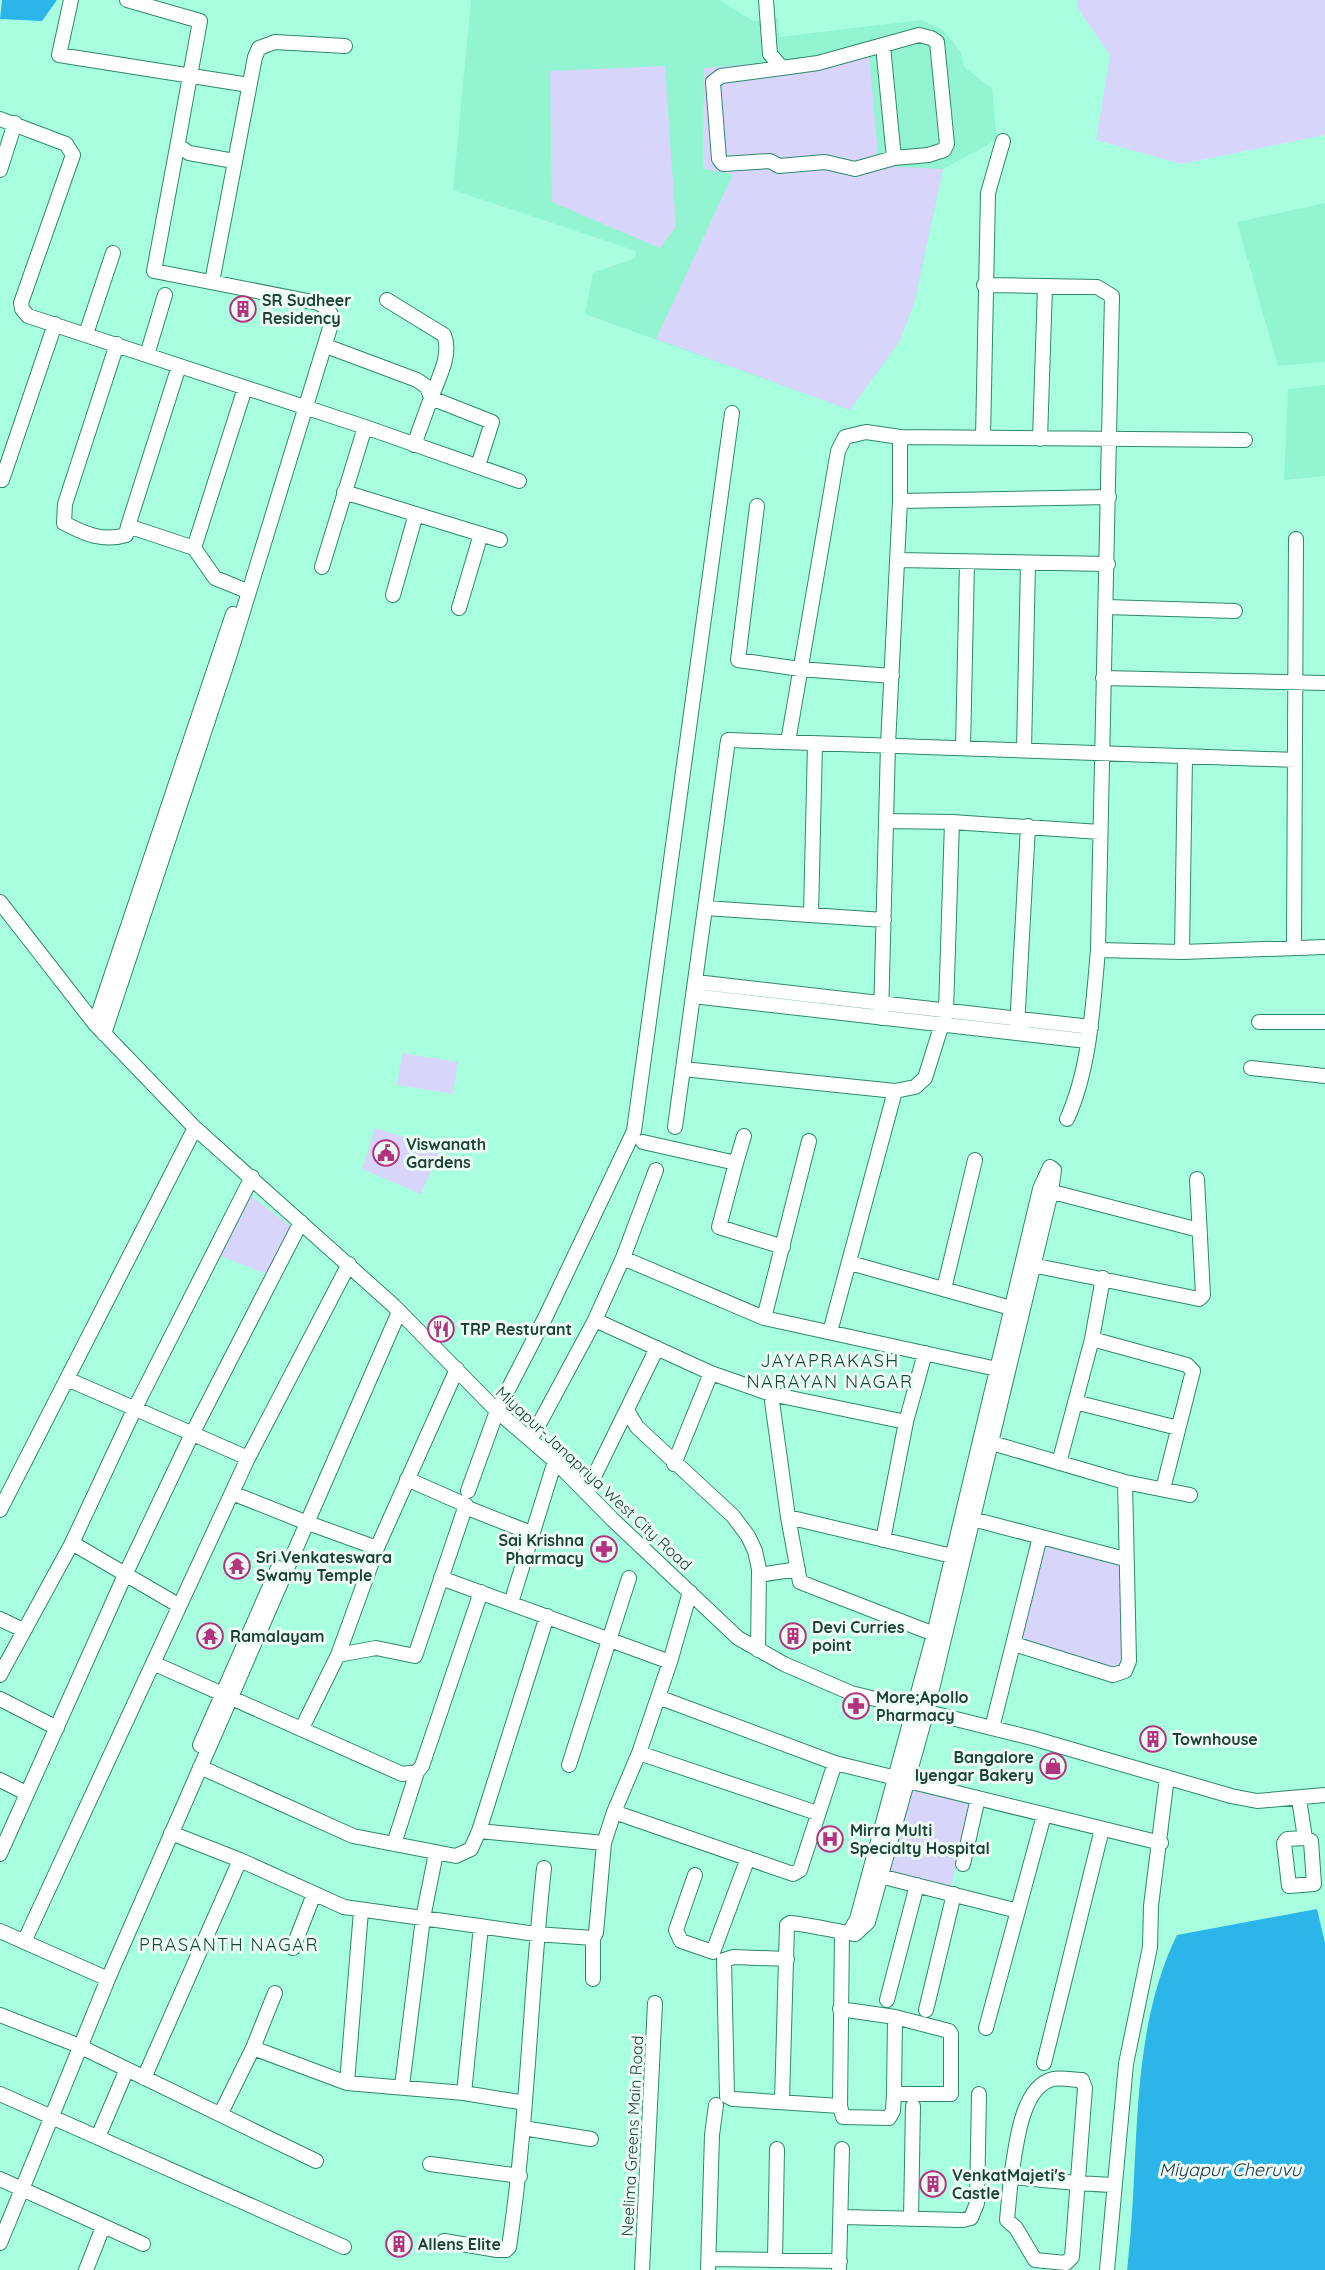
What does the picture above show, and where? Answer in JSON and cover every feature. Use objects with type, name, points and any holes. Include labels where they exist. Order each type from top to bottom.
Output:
[{"type":"street","points":[[71,0],[59,55],[249,85]]},
{"type":"street","points":[[99,1029],[242,589],[326,346],[333,318],[327,308],[318,303],[154,271],[200,21],[128,0]]},
{"type":"street","points":[[766,0],[770,54],[782,68]]},
{"type":"street","points":[[920,35],[936,42],[947,144],[944,150],[928,155],[894,158],[855,169],[825,162],[779,166],[770,161],[723,164],[719,159],[713,82],[721,76],[818,63],[883,46],[920,35]]},
{"type":"street","points":[[212,282],[249,85],[259,48],[266,43],[345,46]]},
{"type":"street","points":[[883,46],[894,158]]},
{"type":"street","points":[[0,119],[66,144],[72,150],[73,155],[21,303],[24,312],[28,315],[365,427],[519,481]]},
{"type":"street","points":[[0,171],[15,123]]},
{"type":"street","points":[[983,438],[984,285],[988,193],[1003,141]]},
{"type":"street","points":[[178,142],[180,147],[189,153],[234,161]]},
{"type":"street","points":[[86,334],[113,253]]},
{"type":"street","points":[[984,285],[1097,288],[1112,296],[1098,950],[1091,1027],[1080,1080],[1066,1119]]},
{"type":"street","points":[[1040,439],[1044,286]]},
{"type":"street","points":[[147,355],[165,296]]},
{"type":"street","points":[[387,300],[444,335],[448,345],[414,445]]},
{"type":"street","points":[[2,480],[55,324]]},
{"type":"street","points":[[117,344],[65,504],[64,523],[82,532],[110,540],[126,535],[179,366]]},
{"type":"street","points":[[326,346],[417,380],[427,387],[431,398],[492,422],[478,466]]},
{"type":"street","points":[[194,548],[245,388]]},
{"type":"street","points":[[99,1029],[229,657],[303,408]]},
{"type":"street","points":[[468,1491],[497,1411],[546,1316],[634,1131],[732,413]]},
{"type":"street","points":[[322,567],[365,427]]},
{"type":"street","points":[[788,742],[838,451],[845,436],[866,432],[900,437],[1040,439],[1110,437],[1245,440]]},
{"type":"street","points":[[881,1017],[888,821],[888,745],[900,501],[900,437]]},
{"type":"street","points":[[344,492],[500,540]]},
{"type":"street","points":[[900,501],[1109,497]]},
{"type":"street","points":[[757,506],[738,660],[800,669],[892,676]]},
{"type":"street","points":[[393,595],[416,514]]},
{"type":"street","points":[[128,526],[194,548],[215,578],[242,589]]},
{"type":"street","points":[[459,608],[481,534]]},
{"type":"street","points":[[1294,947],[1296,539]]},
{"type":"street","points":[[898,560],[1108,564]]},
{"type":"street","points":[[963,748],[967,562]]},
{"type":"street","points":[[1024,750],[1028,563]]},
{"type":"street","points":[[1106,607],[1235,611]]},
{"type":"street","points":[[1103,678],[1325,683]]},
{"type":"street","points":[[675,1126],[728,740],[1295,760]]},
{"type":"street","points":[[811,914],[814,744]]},
{"type":"street","points":[[1182,952],[1185,756]]},
{"type":"street","points":[[888,821],[952,822],[1100,832]]},
{"type":"street","points":[[683,1069],[895,1091],[915,1087],[925,1078],[946,1011],[952,822]]},
{"type":"street","points":[[1017,1034],[1028,826]]},
{"type":"street","name":"Miyapur-Janapriya West City Road","points":[[0,902],[99,1029],[195,1128],[397,1309],[497,1411],[555,1461],[738,1638],[758,1650],[851,1693],[920,1712],[992,1728],[1257,1801],[1325,1795]]},
{"type":"street","points":[[706,909],[884,920]]},
{"type":"street","points":[[1098,950],[1182,952],[1325,947]]},
{"type":"street","points":[[696,982],[1091,1027]]},
{"type":"street","points":[[693,996],[1087,1041]]},
{"type":"street","points":[[1259,1022],[1325,1022]]},
{"type":"street","points":[[1251,1068],[1325,1076]]},
{"type":"street","points":[[830,1332],[895,1091]]},
{"type":"street","points":[[0,1510],[195,1128]]},
{"type":"street","points":[[744,1136],[719,1227],[783,1247]]},
{"type":"street","points":[[764,1318],[809,1141]]},
{"type":"street","points":[[643,1142],[736,1163]]},
{"type":"street","points":[[944,1289],[975,1160]]},
{"type":"street","points":[[531,1439],[595,1320],[623,1258],[656,1170]]},
{"type":"street","points":[[0,1675],[72,1543],[135,1408],[252,1177]]},
{"type":"street","points":[[1028,1265],[1103,1278],[1190,1299],[1199,1299],[1203,1295],[1197,1179]]},
{"type":"street","points":[[895,2017],[893,2111],[886,2119],[843,2117],[840,2106],[840,2009],[846,1933],[858,1919],[874,1874],[920,1712],[1046,1190],[1199,1230]]},
{"type":"street","points":[[0,1854],[125,1575],[192,1434],[301,1222]]},
{"type":"street","points":[[623,1258],[764,1318],[997,1369]]},
{"type":"street","points":[[850,1263],[1011,1308]]},
{"type":"street","points":[[24,1942],[248,1458],[349,1264]]},
{"type":"street","points":[[986,1442],[997,1369],[1011,1308],[1028,1265]]},
{"type":"street","points":[[1059,1463],[1092,1339],[1103,1278]]},
{"type":"street","points":[[0,2243],[18,2188],[76,2045],[226,1696],[397,1309]]},
{"type":"street","points":[[595,1320],[711,1373],[771,1394],[906,1422]]},
{"type":"street","points":[[1092,1339],[1190,1367],[1193,1377],[1163,1489]]},
{"type":"street","points":[[586,1493],[628,1413],[657,1348]]},
{"type":"street","points":[[883,1540],[906,1422],[926,1353]]},
{"type":"street","points":[[302,1728],[338,1655],[377,1548],[457,1369]]},
{"type":"street","points":[[674,1464],[711,1373]]},
{"type":"street","points":[[67,1379],[248,1458]]},
{"type":"street","points":[[771,1394],[798,1578],[804,1585],[933,1634]]},
{"type":"street","points":[[1075,1401],[1178,1428]]},
{"type":"street","points":[[628,1413],[637,1427],[674,1464],[734,1516],[755,1551],[759,1575],[758,1650]]},
{"type":"street","points":[[986,1442],[1158,1491],[1163,1489],[1190,1494]]},
{"type":"street","points":[[511,1603],[555,1461]]},
{"type":"street","points":[[407,1479],[466,1505],[465,1507],[531,1533]]},
{"type":"street","points":[[1014,1644],[1113,1675],[1125,1671],[1129,1661],[1125,1482]]},
{"type":"street","points":[[232,1493],[377,1548]]},
{"type":"street","points":[[338,1655],[376,1648],[415,1656],[465,1507]]},
{"type":"street","points":[[788,1517],[952,1556]]},
{"type":"street","points":[[967,1518],[1125,1559]]},
{"type":"street","points":[[920,1712],[933,1634],[952,1556],[967,1518]]},
{"type":"street","points":[[992,1728],[1040,1537]]},
{"type":"street","points":[[72,1543],[178,1605]]},
{"type":"street","points":[[759,1575],[798,1569]]},
{"type":"street","points":[[441,1578],[670,1662]]},
{"type":"street","points":[[569,1765],[629,1578]]},
{"type":"street","points":[[394,1844],[481,1592]]},
{"type":"street","points":[[593,1979],[593,1938],[596,1933],[604,1843],[614,1812],[639,1754],[670,1662],[690,1592]]},
{"type":"street","points":[[200,1767],[353,1836],[456,1856],[463,1854],[471,1849],[479,1831],[546,1616]]},
{"type":"street","points":[[0,1619],[23,1630]]},
{"type":"street","points":[[153,1663],[402,1773],[417,1772]]},
{"type":"street","points":[[105,1977],[200,1767],[226,1696]]},
{"type":"street","points":[[658,1697],[835,1763],[1161,1843]]},
{"type":"street","points":[[0,1699],[57,1728]]},
{"type":"street","points":[[639,1754],[817,1813]]},
{"type":"street","points":[[614,1812],[793,1874],[800,1870],[835,1763]]},
{"type":"street","points":[[1107,2270],[1125,2064],[1150,1947],[1151,1905],[1161,1843],[1167,1777]]},
{"type":"street","points":[[0,1780],[26,1793]]},
{"type":"street","points":[[963,1864],[978,1798]]},
{"type":"street","points":[[1299,1799],[1305,1838]]},
{"type":"street","points":[[987,2028],[1044,1815]]},
{"type":"street","points":[[1044,2063],[1102,1829]]},
{"type":"street","points":[[479,1831],[604,1843]]},
{"type":"street","points":[[171,1833],[240,1860],[344,1907],[537,1934],[593,1938]]},
{"type":"street","points":[[402,2086],[423,1918],[436,1852]]},
{"type":"street","points":[[695,1875],[676,1930],[677,1935],[681,1941],[713,1952],[748,1858]]},
{"type":"street","points":[[144,2078],[240,1860]]},
{"type":"street","points":[[444,2241],[508,2249],[520,2176],[537,1934],[544,1868]]},
{"type":"street","points":[[874,1874],[1018,1911]]},
{"type":"street","points":[[887,2000],[917,1885]]},
{"type":"street","points":[[293,1948],[314,1894]]},
{"type":"street","points":[[927,2010],[954,1894]]},
{"type":"street","points":[[347,2083],[361,1911]]},
{"type":"street","points":[[782,2102],[786,1927],[790,1923],[835,1928],[846,1933]]},
{"type":"street","points":[[464,2093],[481,1926]]},
{"type":"street","points":[[0,1931],[105,1977]]},
{"type":"street","points":[[787,1959],[729,1957],[724,1964],[727,2096],[733,2099],[840,2106]]},
{"type":"street","points":[[221,2114],[253,2048],[275,1993]]},
{"type":"street","name":"Neelima Greens Main Road","points":[[642,2270],[655,2003]]},
{"type":"street","points":[[840,2009],[895,2017],[949,2031],[952,2091],[949,2095],[894,2094]]},
{"type":"street","points":[[0,2015],[76,2045],[316,2161]]},
{"type":"street","points":[[253,2048],[347,2083],[402,2086],[525,2103]]},
{"type":"street","points":[[98,2137],[127,2069]]},
{"type":"street","points":[[1055,2079],[1082,2080],[1085,2088],[1072,2257],[1066,2263],[1035,2260],[1016,2228],[1007,2220],[1011,2177],[1026,2103],[1043,2083],[1055,2079]]},
{"type":"street","points":[[0,2094],[345,2247]]},
{"type":"street","points":[[842,2217],[963,2220],[971,2218],[975,2212],[979,2094]]},
{"type":"street","points":[[716,2105],[712,2135],[709,2265],[775,2260],[839,2266],[842,2149]]},
{"type":"street","points":[[911,2219],[914,2106]]},
{"type":"street","points":[[524,2128],[591,2139]]},
{"type":"street","points":[[775,2260],[777,2149]]},
{"type":"street","points":[[430,2164],[520,2176]]},
{"type":"street","points":[[1011,2177],[1114,2185]]},
{"type":"street","points":[[0,2179],[143,2244]]},
{"type":"street","points":[[0,2220],[18,2188]]},
{"type":"street","points":[[86,2270],[103,2227]]},
{"type":"shaded area","points":[[471,0],[720,0],[753,21],[778,18],[779,37],[921,20],[943,30],[961,52],[964,67],[992,88],[997,140],[943,169],[914,304],[899,342],[850,410],[585,314],[593,273],[635,258],[636,251],[453,190]]},
{"type":"shaded area","points":[[1077,0],[1325,0],[1325,135],[1181,164],[1096,140],[1110,55],[1078,9]]},
{"type":"shaded area","points":[[869,54],[879,166],[943,169],[914,304],[899,342],[850,410],[656,339],[733,174],[703,169],[704,68]]},
{"type":"shaded area","points":[[665,66],[676,227],[660,248],[552,202],[550,71]]},
{"type":"shaded area","points":[[1325,203],[1325,362],[1278,366],[1237,222]]},
{"type":"shaded area","points":[[1325,385],[1325,476],[1284,480],[1288,389]]},
{"type":"shaded area","points":[[402,1053],[458,1062],[453,1094],[397,1085]]},
{"type":"shaded area","points":[[375,1128],[441,1148],[421,1194],[362,1169]]},
{"type":"shaded area","points":[[250,1195],[293,1228],[274,1277],[218,1255]]},
{"type":"shaded area","points":[[1047,1545],[1121,1566],[1121,1657],[1114,1670],[1018,1642]]},
{"type":"shaded area","points":[[909,1788],[972,1805],[951,1886],[887,1870]]},
{"type":"water","points":[[2,0],[57,0],[42,21],[0,19]]},
{"type":"water","name":"Miyapur Cheruvu","points":[[1317,1909],[1325,1943],[1325,2270],[1127,2270],[1143,2057],[1150,2015],[1161,1974],[1177,1935]]},
{"type":"place","name":"SR Sudheer Residency","points":[[243,309]]},
{"type":"place","name":"Viswanath Gardens","points":[[386,1153]]},
{"type":"place","name":"TRP Resturant","points":[[441,1329]]},
{"type":"place","name":"Sai Krishna Pharmacy","points":[[604,1549]]},
{"type":"place","name":"Sri Venkateswara Swamy Temple","points":[[237,1566]]},
{"type":"place","name":"Ramalayam","points":[[210,1636]]},
{"type":"place","name":"Devi Curries point","points":[[793,1636]]},
{"type":"place","name":"More;Apollo Pharmacy","points":[[856,1706]]},
{"type":"place","name":"Townhouse","points":[[1153,1739]]},
{"type":"place","name":"Bangalore Iyengar Bakery","points":[[1053,1766]]},
{"type":"place","name":"Mirra Multi Specialty Hospital","points":[[830,1839]]},
{"type":"place","name":"VenkatMajeti's Castle","points":[[933,2184]]},
{"type":"place","name":"Allens Elite","points":[[399,2244]]},
{"type":"district","name":"JAYAPRAKASH NARAYAN NAGAR","points":[[830,1371]]},
{"type":"district","name":"PRASANTH NAGAR","points":[[229,1945]]}]
